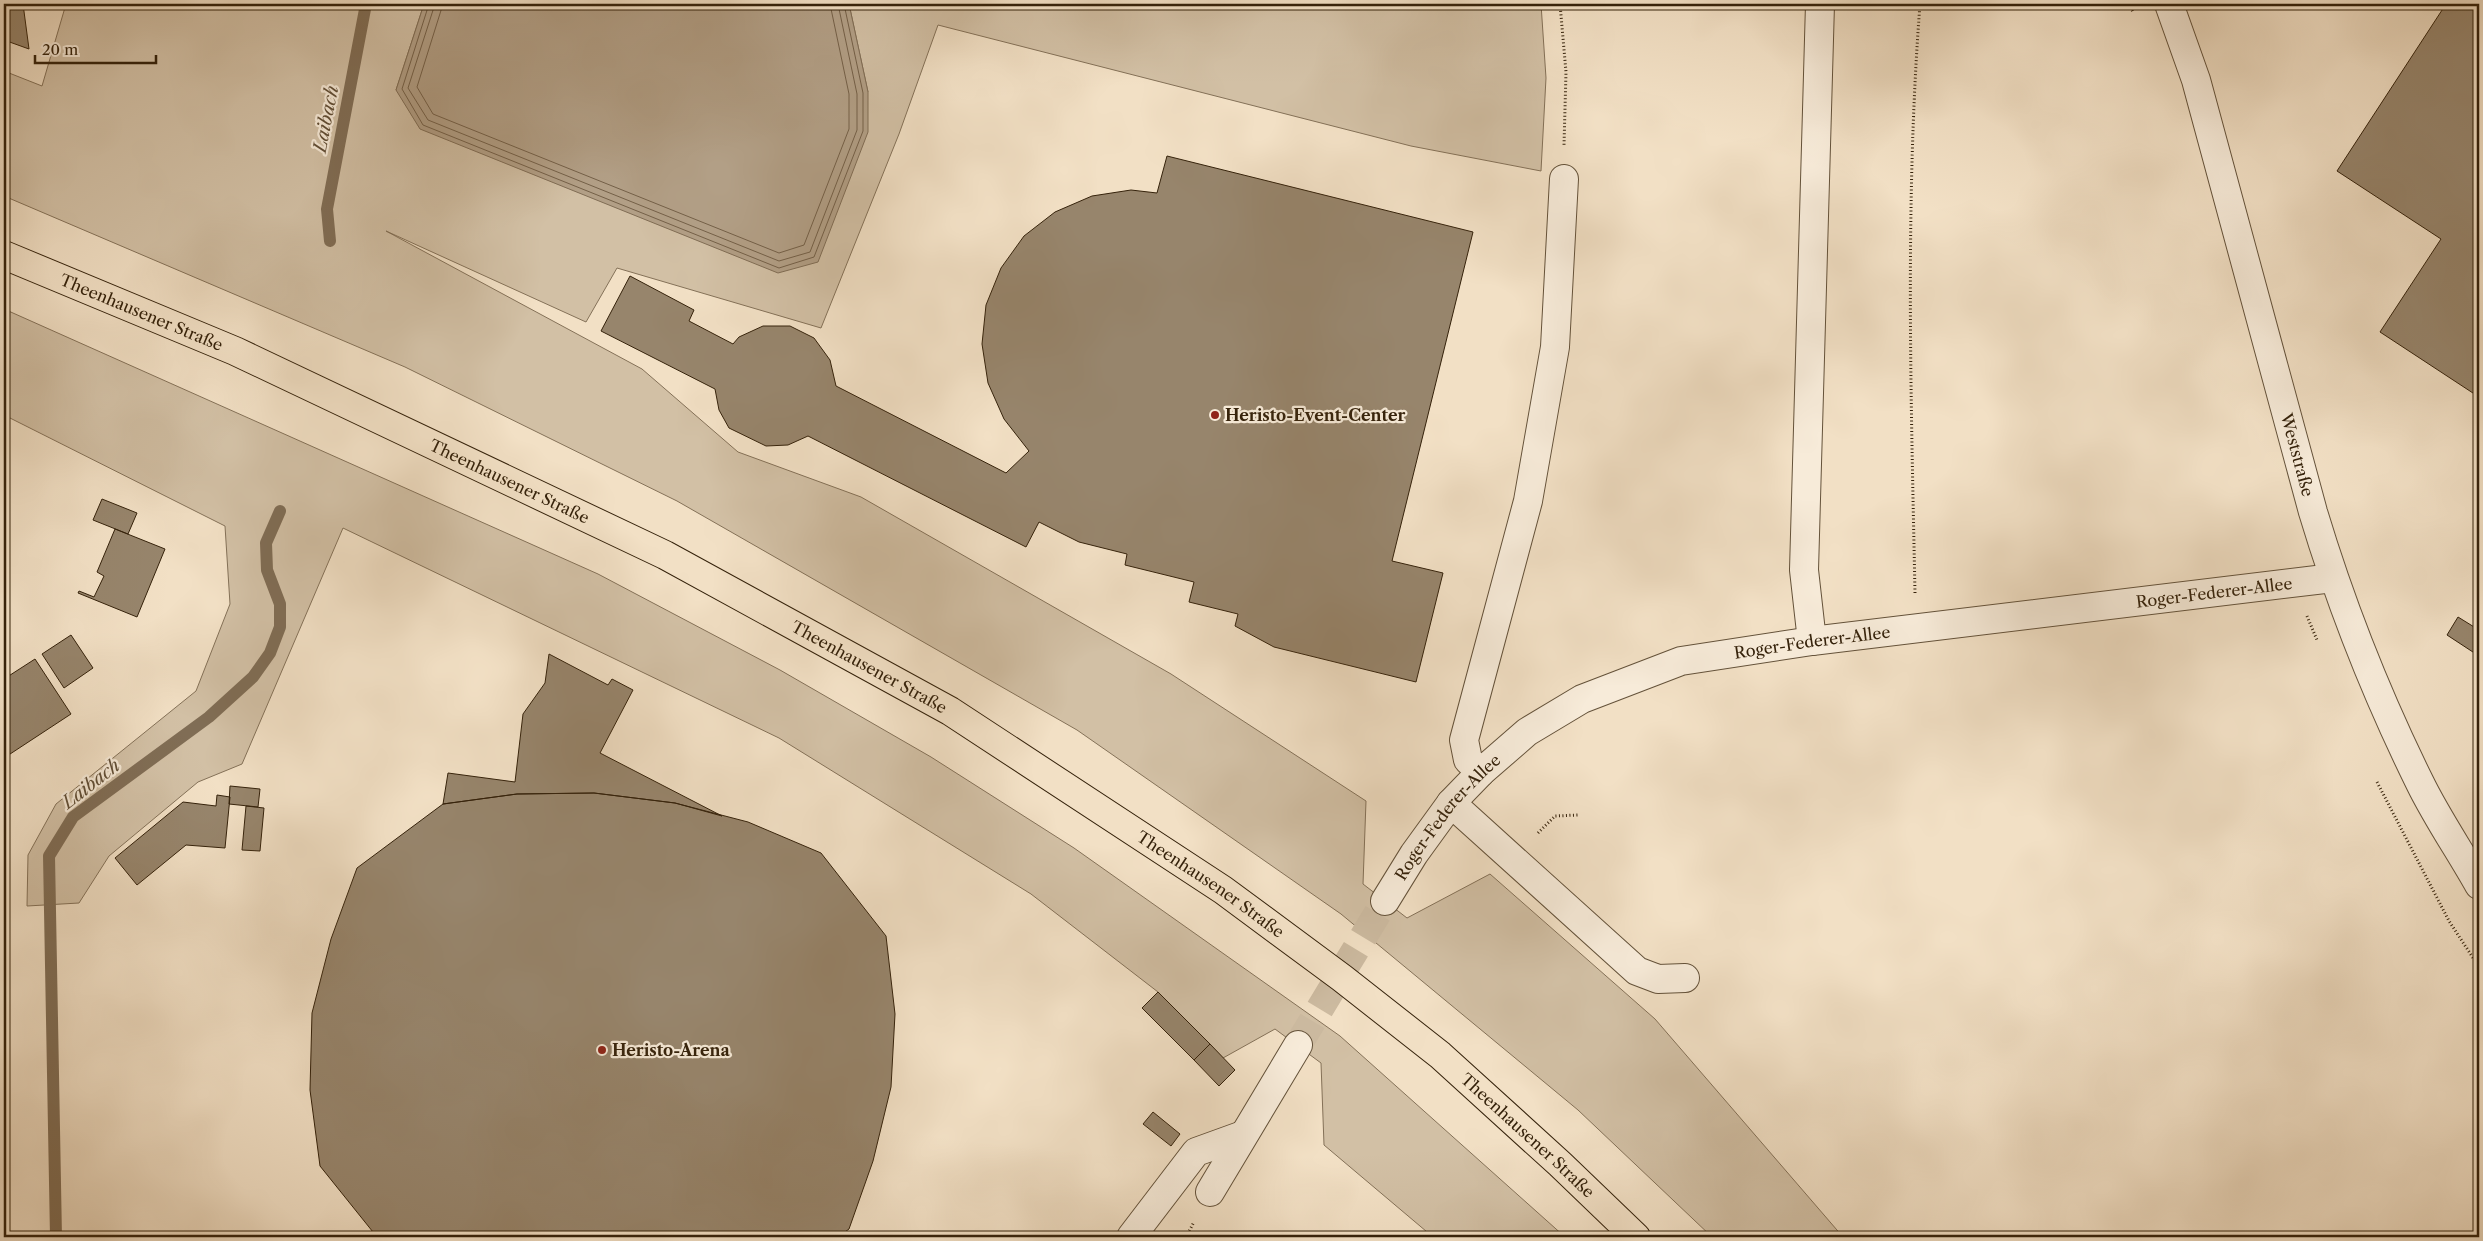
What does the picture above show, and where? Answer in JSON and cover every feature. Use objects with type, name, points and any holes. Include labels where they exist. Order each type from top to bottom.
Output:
[{"type":"main road","name":"Theenhausener Straße","points":[[4,255],[235,352],[665,555],[950,711],[1223,890],[1342,978],[1440,1055],[1560,1164],[1636,1237]]},
{"type":"street","points":[[1812,641],[1804,570],[1820,4]]},
{"type":"street","name":"Weststraße","points":[[2169,4],[2196,80],[2313,512],[2333,578],[2357,640],[2421,784],[2479,885]]},
{"type":"street","points":[[1481,772],[1468,760],[1464,740],[1528,500],[1555,347],[1564,179]]},
{"type":"street","name":"Roger-Federer-Allee","points":[[1385,901],[1414,854],[1451,803],[1481,772],[1528,732],[1582,699],[1681,661],[1812,641],[2333,578]]},
{"type":"street","points":[[1451,803],[1637,971],[1658,979],[1685,978]]},
{"type":"street","points":[[1210,1192],[1298,1045]]},
{"type":"street","points":[[1131,1237],[1196,1152],[1243,1135]]},
{"type":"path","points":[[1560,4],[1566,72],[1564,179]]},
{"type":"path","points":[[1915,629],[1909,256],[1911,160],[1920,4]]},
{"type":"path","points":[[1512,859],[1555,816],[1578,815]]},
{"type":"shaded area","points":[[66,4],[424,4],[396,90],[868,92],[849,4],[1541,4],[1546,78],[1541,171],[1411,146],[938,25],[899,134],[821,328],[617,268],[586,322],[386,231],[642,369],[738,452],[861,497],[1171,674],[1366,801],[1363,884],[1407,918],[1490,874],[1655,1019],[1843,1237],[1712,1237],[1578,1110],[1341,914],[1077,730],[677,501],[405,367],[4,196],[4,71],[42,86]]},
{"type":"shaded area","points":[[4,309],[598,574],[780,670],[931,757],[1074,848],[1340,1036],[1565,1237],[1433,1237],[1324,1145],[1321,1063],[1275,1029],[1223,1058],[1158,992],[1031,894],[779,738],[343,528],[242,764],[198,782],[109,856],[79,903],[27,906],[28,855],[56,804],[196,691],[230,604],[225,526],[4,415]]},
{"type":"water","points":[[424,4],[849,4],[868,92],[868,132],[818,262],[778,273],[420,129],[396,90]]},
{"type":"building","points":[[4,4],[23,4],[29,49],[4,40]]},
{"type":"building","points":[[2446,4],[2479,4],[2479,397],[2380,332],[2441,239],[2337,171]]},
{"type":"building","name":"Heristo-Event-Center","points":[[1167,156],[1473,232],[1392,561],[1443,573],[1416,682],[1274,647],[1235,626],[1238,614],[1189,602],[1194,582],[1125,565],[1127,554],[1079,542],[1039,522],[1026,547],[808,436],[788,445],[766,446],[729,428],[719,410],[715,389],[601,331],[630,276],[694,310],[689,321],[733,344],[739,337],[763,326],[790,326],[814,338],[830,360],[836,386],[1006,473],[1029,451],[1004,419],[988,383],[982,344],[986,305],[1001,268],[1024,236],[1055,212],[1092,196],[1131,190],[1157,193]]},
{"type":"building","points":[[102,499],[137,513],[128,534],[93,520]]},
{"type":"building","points":[[115,529],[165,549],[137,617],[78,593],[79,591],[94,597],[104,576],[97,572]]},
{"type":"building","points":[[2458,617],[2479,630],[2479,656],[2447,635]]},
{"type":"building","points":[[71,635],[93,668],[64,688],[42,654]]},
{"type":"building","points":[[549,654],[608,685],[612,679],[633,690],[600,753],[722,816],[675,803],[594,793],[517,794],[443,804],[448,773],[515,782],[523,714],[545,683]]},
{"type":"building","points":[[35,659],[71,714],[4,758],[4,687],[7,685],[4,679]]},
{"type":"building","points":[[230,786],[260,789],[258,807],[229,804]]},
{"type":"building","name":"Heristo-Arena","points":[[594,793],[675,803],[748,822],[821,853],[886,936],[895,1014],[891,1087],[873,1161],[849,1229],[838,1237],[377,1237],[320,1166],[310,1090],[312,1013],[331,939],[357,868],[443,804],[517,794]]},
{"type":"building","points":[[217,795],[230,797],[225,848],[186,845],[137,885],[115,858],[183,802],[216,806]]},
{"type":"building","points":[[246,806],[264,808],[260,851],[242,850]]},
{"type":"building","points":[[1158,992],[1210,1044],[1194,1060],[1142,1008]]},
{"type":"building","points":[[1210,1044],[1235,1070],[1219,1086],[1194,1060]]},
{"type":"building","points":[[1153,1112],[1180,1134],[1171,1146],[1143,1124]]},
{"type":"waterway","name":"Laibach","points":[[330,241],[327,209],[366,4]]},
{"type":"waterway","name":"Laibach","points":[[56,1237],[49,856],[73,817],[209,717],[253,677],[270,653],[280,627],[280,604],[267,570],[266,543],[280,511]]},
{"type":"tunnel","points":[[1298,1045],[1385,901]]},
{"type":"place","name":"Heristo-Event-Center","points":[[1215,415]]},
{"type":"place","name":"Heristo-Arena","points":[[602,1050]]}]
